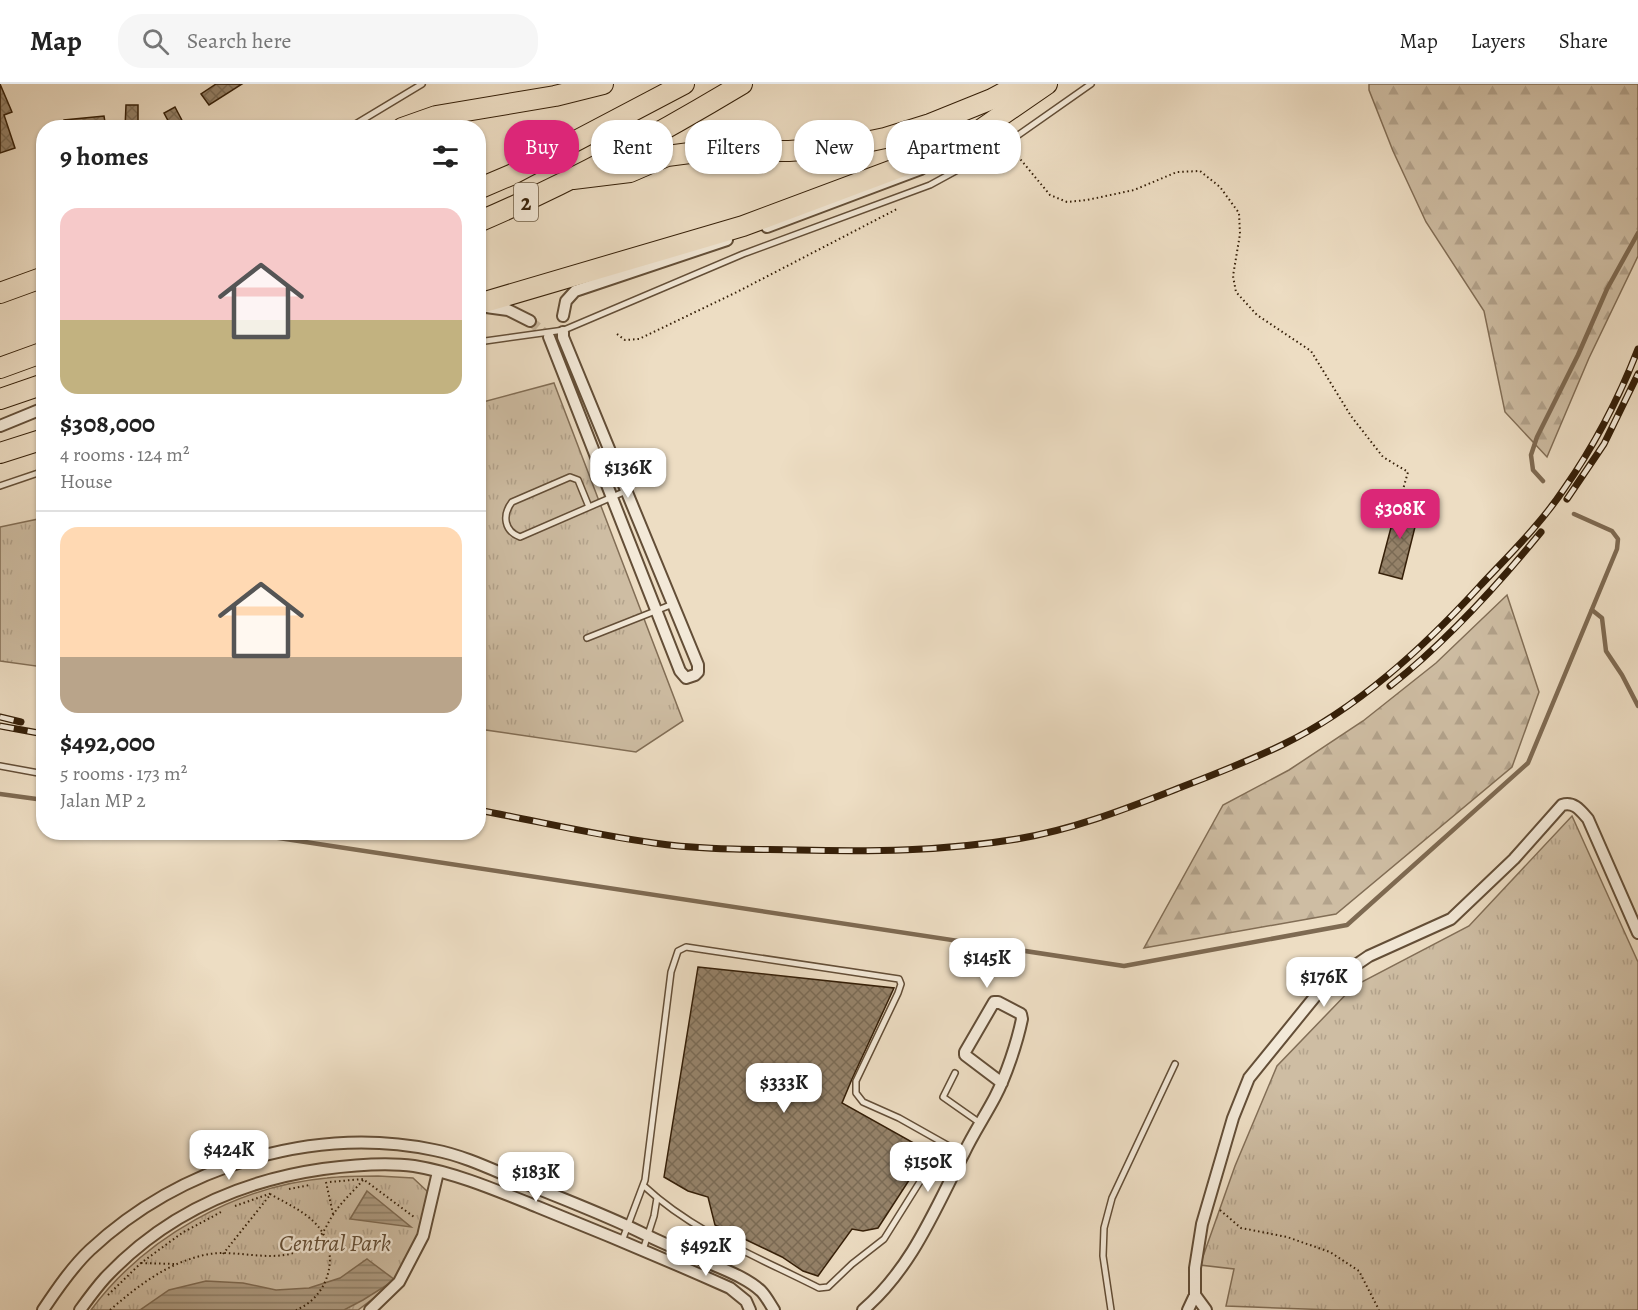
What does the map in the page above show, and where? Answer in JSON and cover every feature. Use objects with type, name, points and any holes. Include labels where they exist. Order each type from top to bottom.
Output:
[{"type":"highway","points":[[425,120],[478,108],[555,96],[603,84]]},
{"type":"highway","name":"2","points":[[486,186],[511,176],[684,84]]},
{"type":"highway","name":"2","points":[[486,218],[573,179],[686,118],[742,84]]},
{"type":"highway","points":[[573,179],[630,172],[667,156],[705,151],[789,152],[842,147],[930,124],[992,99],[1020,84]]},
{"type":"highway","points":[[486,304],[743,226],[957,146],[1047,84]]},
{"type":"highway","points":[[0,293],[36,280]]},
{"type":"highway","points":[[0,368],[36,355]]},
{"type":"highway","points":[[0,399],[36,387]]},
{"type":"highway","points":[[0,453],[36,442]]},
{"type":"street","points":[[562,316],[566,301],[575,291],[782,222],[902,177],[957,154],[987,136],[999,117]]},
{"type":"street","points":[[486,307],[508,310],[530,321]]},
{"type":"street","points":[[549,337],[680,671],[686,678],[691,677],[698,672],[699,667],[563,337],[563,332]]},
{"type":"street","points":[[0,426],[36,411]]},
{"type":"street","points":[[1188,1310],[1195,1295],[1195,1268],[1202,1224],[1233,1118],[1249,1078],[1322,988],[1370,956],[1451,919],[1514,859],[1566,804],[1577,806],[1588,819],[1638,933]]},
{"type":"street","points":[[863,1310],[900,1272],[927,1229],[963,1154],[1002,1083],[1022,1019],[1021,1014],[998,1002],[993,1002],[965,1054],[1002,1083]]},
{"type":"street","points":[[43,1310],[56,1290],[90,1250],[131,1217],[176,1189],[217,1171],[280,1151],[338,1143],[383,1143],[434,1150],[470,1160],[744,1278],[762,1292],[774,1310]]},
{"type":"street","points":[[80,1310],[105,1278],[144,1242],[188,1212],[236,1190],[286,1174],[386,1164],[414,1166],[475,1182],[730,1288],[746,1301],[750,1310]]},
{"type":"street","points":[[370,1310],[399,1282],[423,1236],[438,1172]]},
{"type":"street","points":[[1195,1295],[1206,1310]]},
{"type":"lane","points":[[362,120],[422,84]]},
{"type":"lane","points":[[1021,133],[1091,84]]},
{"type":"lane","points":[[486,341],[564,330],[743,254],[937,182],[951,174]]},
{"type":"lane","points":[[0,286],[36,273]]},
{"type":"lane","points":[[0,486],[36,474]]},
{"type":"lane","points":[[589,507],[578,480],[570,477],[512,502],[505,518],[507,527],[513,534],[520,537],[626,492]]},
{"type":"lane","points":[[587,638],[673,604]]},
{"type":"lane","points":[[0,766],[36,773]]},
{"type":"lane","points":[[622,1243],[644,1186],[671,972],[678,951],[686,947],[899,979],[901,984],[898,993],[856,1081],[856,1093],[863,1102],[899,1118],[963,1154]]},
{"type":"lane","points":[[1111,1310],[1103,1256],[1104,1228],[1112,1198],[1175,1064]]},
{"type":"lane","points":[[955,1073],[943,1097],[980,1123]]},
{"type":"lane","points":[[644,1186],[668,1207],[712,1234],[819,1288],[828,1287],[852,1264],[884,1239],[926,1172]]},
{"type":"lane","points":[[643,1250],[656,1209],[657,1198]]},
{"type":"path","points":[[1021,160],[1050,195],[1067,202],[1134,190],[1177,172],[1200,171],[1220,187],[1239,213],[1239,234],[1233,276],[1236,292],[1257,315],[1311,351],[1351,416],[1383,457],[1408,472],[1402,493]]},
{"type":"path","points":[[617,334],[624,340],[639,339],[737,292],[899,207]]},
{"type":"path","points":[[333,1214],[326,1182],[363,1179],[426,1226]]},
{"type":"path","points":[[110,1310],[165,1268],[206,1255],[282,1257],[311,1245],[323,1234],[333,1214],[363,1179]]},
{"type":"path","points":[[104,1299],[141,1263],[182,1233],[227,1209],[270,1194],[315,1184]]},
{"type":"path","points":[[270,1194],[313,1221],[329,1247],[328,1280],[316,1294],[296,1310]]},
{"type":"path","points":[[223,1255],[270,1194]]},
{"type":"path","points":[[1209,1199],[1241,1228],[1287,1237],[1330,1252],[1359,1271],[1379,1310]]},
{"type":"path","points":[[141,1263],[178,1264]]},
{"type":"green space","points":[[1369,84],[1638,84],[1638,256],[1589,358],[1547,457],[1505,412],[1484,311],[1426,222],[1393,151],[1369,90]]},
{"type":"green space","points":[[554,383],[683,721],[636,752],[486,730],[486,401]]},
{"type":"green space","points":[[36,519],[36,666],[0,661],[0,527]]},
{"type":"green space","points":[[1507,595],[1539,692],[1512,767],[1336,914],[1144,948],[1223,805],[1289,770],[1363,721],[1436,663]]},
{"type":"green space","points":[[1572,816],[1638,962],[1638,1310],[1332,1310],[1226,1306],[1234,1269],[1200,1265],[1235,1166],[1277,1066],[1354,986],[1469,926]]},
{"type":"green space","name":"Central Park","points":[[333,1177],[413,1178],[428,1192],[425,1218],[414,1249],[395,1282],[358,1310],[91,1310],[138,1260],[166,1238],[227,1204],[293,1183]]},
{"type":"shaded area","points":[[367,1191],[411,1227],[350,1219]]},
{"type":"shaded area","points":[[367,1259],[395,1280],[344,1310],[140,1310],[169,1290],[206,1281],[243,1283],[276,1290],[309,1288],[340,1278]]},
{"type":"building","points":[[0,84],[12,112],[4,115],[15,148],[0,153]]},
{"type":"building","points":[[216,84],[242,84],[209,105],[201,94]]},
{"type":"building","points":[[126,105],[138,105],[138,120],[125,120]]},
{"type":"building","points":[[175,107],[182,120],[168,120],[164,113]]},
{"type":"building","points":[[104,116],[105,120],[64,120]]},
{"type":"building","points":[[1398,501],[1420,507],[1402,579],[1379,573]]},
{"type":"building","points":[[698,967],[894,988],[842,1103],[928,1151],[878,1228],[863,1231],[852,1229],[818,1276],[803,1271],[782,1257],[715,1225],[708,1197],[688,1191],[664,1177]]},
{"type":"waterway","points":[[1543,481],[1533,470],[1531,455],[1537,437],[1578,355],[1607,289],[1638,233]]},
{"type":"waterway","points":[[292,840],[1124,966],[1347,925],[1528,763],[1617,549],[1618,539],[1612,531],[1574,514]]},
{"type":"waterway","points":[[1592,610],[1602,618],[1606,651],[1638,706]]},
{"type":"waterway","points":[[0,794],[36,799]]},
{"type":"tunnel","points":[[530,321],[549,337]]},
{"type":"railway","points":[[486,812],[610,836],[672,845],[744,849],[908,850],[990,843],[1037,835],[1116,812],[1215,774],[1282,745],[1337,713],[1388,675],[1435,633],[1523,540],[1555,502],[1586,456],[1605,421],[1638,349]]},
{"type":"railway","points":[[1567,499],[1604,444],[1638,374]]},
{"type":"railway","points":[[1390,686],[1470,613],[1541,532]]},
{"type":"railway","points":[[0,717],[21,722]]},
{"type":"railway","points":[[0,726],[36,733]]}]
